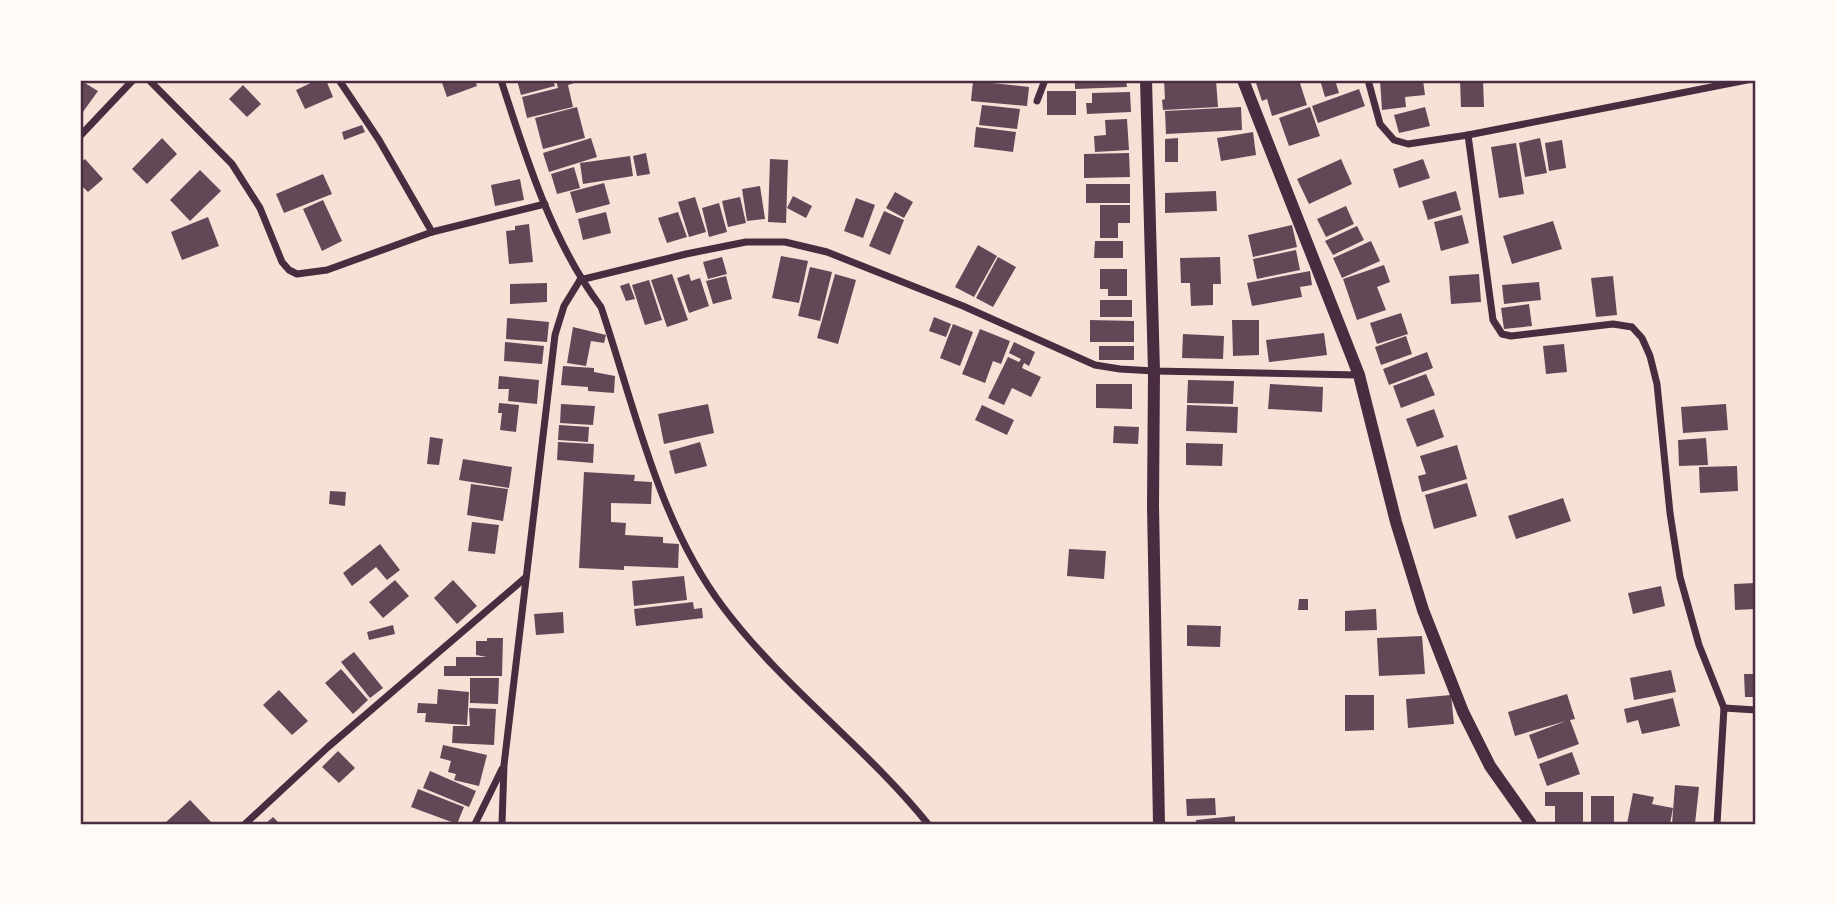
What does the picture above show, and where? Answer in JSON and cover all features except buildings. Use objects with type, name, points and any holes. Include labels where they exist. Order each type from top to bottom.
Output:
[{"type":"street","points":[[80,136],[133,80]]},
{"type":"street","points":[[149,80],[232,164],[260,208],[282,262],[289,270],[307,274],[327,270],[432,232],[545,204]]},
{"type":"street","points":[[339,80],[379,140],[432,232]]},
{"type":"street","points":[[501,80],[518,135],[545,204],[580,280],[601,307],[642,435],[694,565],[724,609],[774,666],[877,766],[928,824]]},
{"type":"street","points":[[1037,101],[1045,80]]},
{"type":"street","points":[[1146,80],[1154,371],[1153,506],[1159,824]]},
{"type":"street","points":[[1243,80],[1359,375],[1396,522],[1423,610],[1463,712],[1490,766],[1531,824]]},
{"type":"street","points":[[1368,80],[1380,124],[1394,140],[1408,144],[1468,135],[1747,80]]},
{"type":"street","points":[[1468,135],[1493,320],[1502,334],[1524,335],[1613,324],[1632,327],[1642,338],[1650,356],[1657,384],[1670,513],[1680,577],[1699,645],[1724,708],[1717,824]]},
{"type":"street","points":[[502,824],[504,765],[555,335],[564,306],[580,280],[746,242],[785,242],[827,252],[951,301],[1095,365],[1154,371],[1359,375]]},
{"type":"street","points":[[245,824],[328,747],[526,577]]},
{"type":"street","points":[[1724,708],[1755,710]]},
{"type":"street","points":[[475,824],[504,765]]}]
